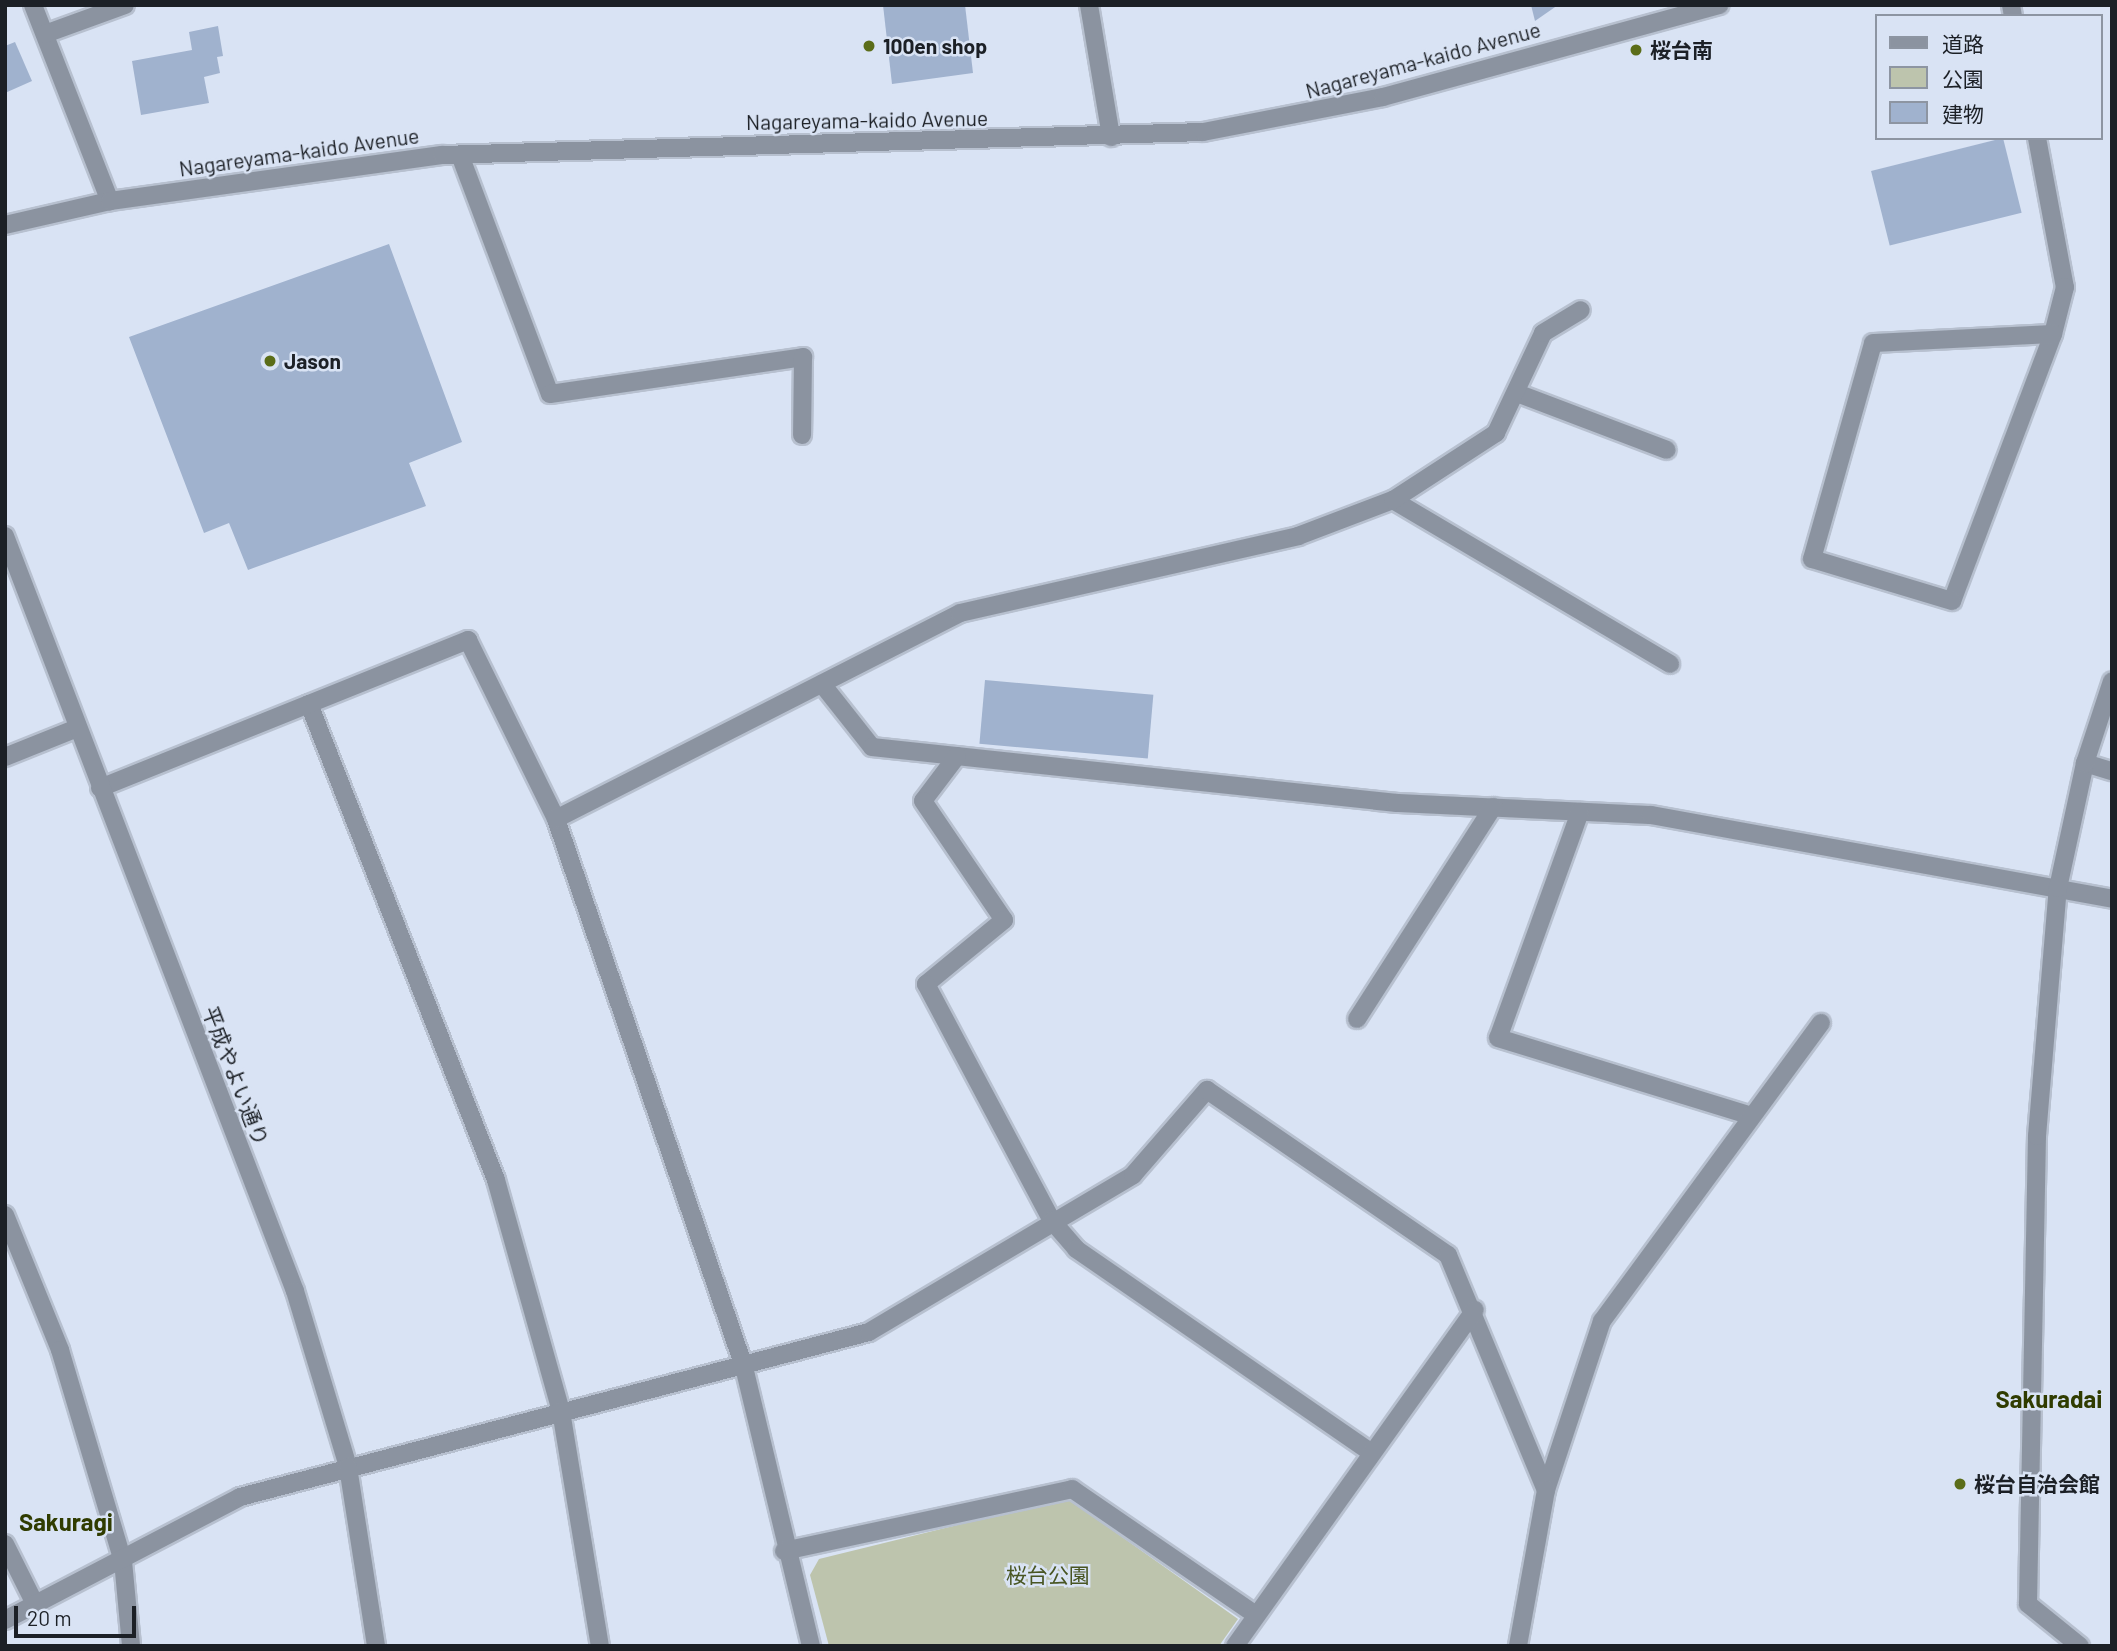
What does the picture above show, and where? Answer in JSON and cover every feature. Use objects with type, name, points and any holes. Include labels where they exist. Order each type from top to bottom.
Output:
[{"type":"street","points":[[33,5],[110,201]]},
{"type":"street","points":[[45,34],[125,5]]},
{"type":"street","points":[[1089,5],[1111,137]]},
{"type":"street","name":"Nagareyama-kaido Avenue","points":[[5,225],[110,201],[460,155],[1111,137],[1203,132],[1296,117],[1720,5]]},
{"type":"street","points":[[2037,140],[2065,287],[2053,334],[1952,601],[1812,559],[1873,343],[2053,334]]},
{"type":"street","points":[[460,155],[550,394],[803,357],[802,435]]},
{"type":"street","points":[[556,819],[960,613],[1298,536],[1393,500],[1496,433],[1517,393],[1543,332],[1581,310]]},
{"type":"street","points":[[1517,393],[1667,450]]},
{"type":"street","points":[[1393,500],[1670,663]]},
{"type":"street","name":"平成やよい通り","points":[[5,536],[295,1291],[348,1467],[376,1646]]},
{"type":"street","points":[[100,788],[468,640],[556,819],[744,1367],[784,1551],[811,1646]]},
{"type":"street","points":[[2080,1646],[2028,1604],[2037,1136],[2058,888],[2085,763],[2112,681]]},
{"type":"street","points":[[822,684],[872,747],[1397,803],[1651,815],[2112,898]]},
{"type":"street","points":[[309,704],[496,1180],[561,1411],[600,1646]]},
{"type":"street","points":[[5,757],[77,728]]},
{"type":"street","points":[[957,756],[923,801],[1004,920],[926,984],[1052,1221],[1076,1249],[1372,1453]]},
{"type":"street","points":[[2085,763],[2112,771]]},
{"type":"street","points":[[1357,1019],[1493,807]]},
{"type":"street","points":[[1580,812],[1498,1038],[1748,1115]]},
{"type":"street","points":[[1518,1646],[1546,1490],[1602,1321],[1748,1115],[1821,1023]]},
{"type":"street","points":[[5,1620],[123,1561],[240,1497],[561,1411],[744,1367],[869,1332],[935,1298],[1052,1221],[1133,1175],[1207,1090],[1448,1255],[1475,1310],[1546,1490]]},
{"type":"street","points":[[5,1215],[60,1350],[123,1561],[131,1646]]},
{"type":"street","points":[[1235,1646],[1475,1310]]},
{"type":"street","points":[[784,1551],[1072,1489],[1256,1615]]},
{"type":"street","points":[[5,1544],[36,1604]]},
{"type":"green space","name":"桜台公園","points":[[1067,1498],[1238,1619],[1219,1646],[829,1646],[810,1575],[819,1559]]},
{"type":"building","points":[[883,5],[965,5],[973,73],[892,84]]},
{"type":"building","points":[[1531,5],[1558,5],[1535,21]]},
{"type":"building","points":[[218,26],[223,56],[217,57],[220,73],[204,77],[209,103],[141,115],[132,61],[192,50],[189,32]]},
{"type":"building","points":[[15,42],[32,81],[5,93],[5,46]]},
{"type":"building","points":[[2003,140],[2022,213],[1890,246],[1871,171]]},
{"type":"building","points":[[389,244],[462,442],[409,463],[426,506],[248,570],[229,523],[204,533],[129,337]]},
{"type":"building","points":[[985,680],[1153,695],[1148,758],[979,744]]},
{"type":"place","name":"100en shop","points":[[869,46]]},
{"type":"place","name":"桜台南","points":[[1636,50]]},
{"type":"place","name":"Jason","points":[[270,361]]},
{"type":"place","name":"桜台自治会館","points":[[1960,1484]]},
{"type":"district","name":"Sakuradai","points":[[2049,1399]]},
{"type":"district","name":"Sakuragi","points":[[66,1522]]}]
